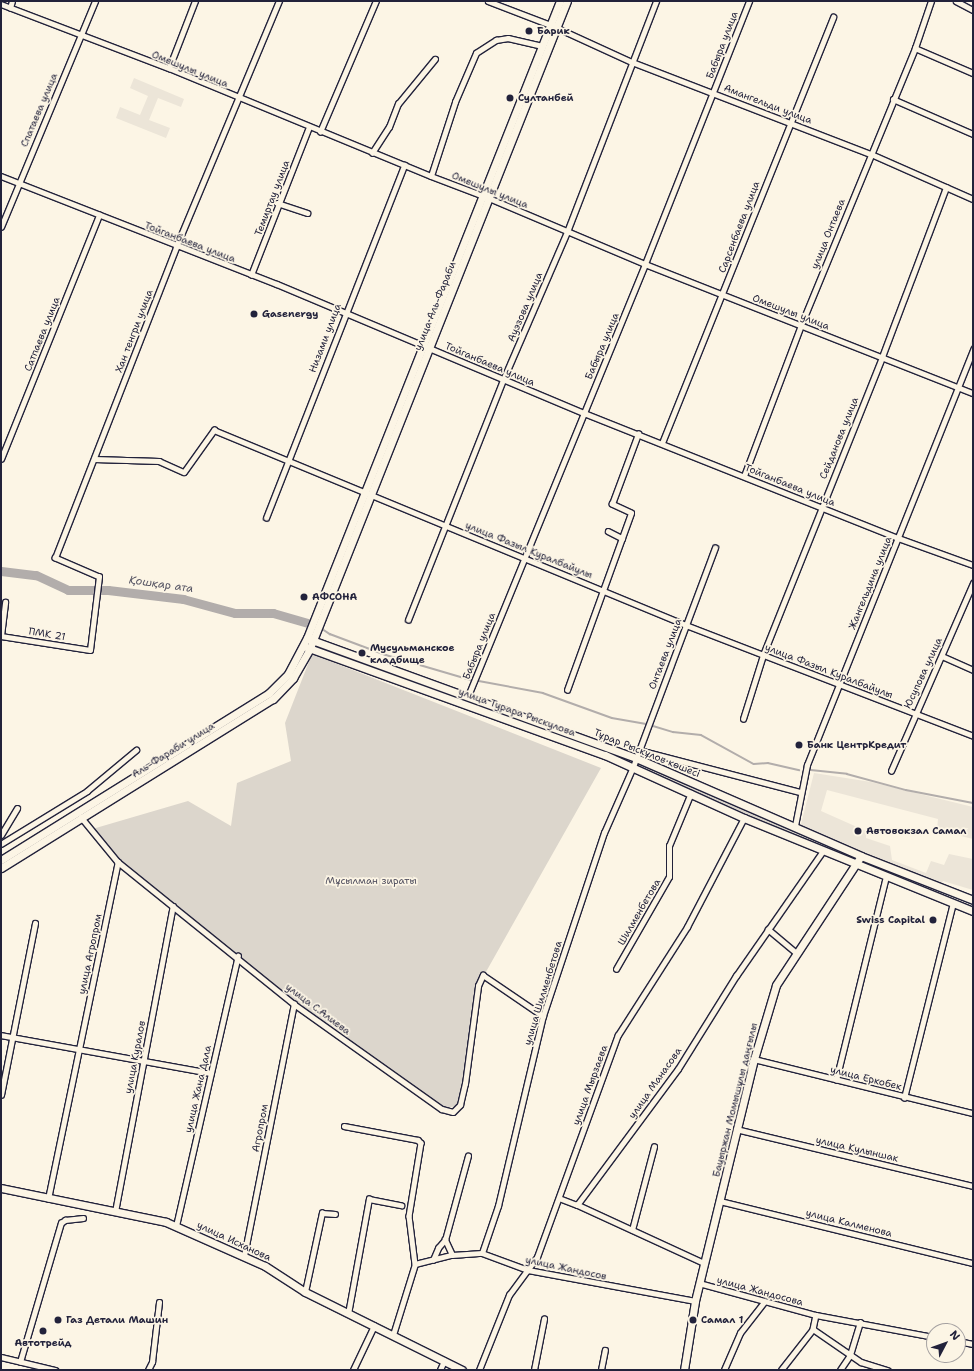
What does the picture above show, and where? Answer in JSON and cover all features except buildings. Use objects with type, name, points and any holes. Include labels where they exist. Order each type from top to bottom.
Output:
[{"type":"main road","name":"улица Аль-Фараби","points":[[318,616],[554,26],[560,1]]},
{"type":"main road","name":"улица Аль-Фараби","points":[[486,196],[542,46],[567,1]]},
{"type":"main road","name":"Аль-Фараби улица","points":[[1,868],[269,693],[288,674],[307,647],[318,616]]},
{"type":"main road","name":"Тұрар Рыскұлов көшесі","points":[[310,639],[636,758],[861,856],[973,900]]},
{"type":"main road","name":"улица Турара Рыскулова","points":[[307,647],[633,767],[744,818],[823,851]]},
{"type":"main road","name":"Аль-Фараби улица","points":[[1,860],[80,815]]},
{"type":"main road","points":[[823,851],[973,911]]},
{"type":"main road","name":"Бауыржан Момышұлы даңғылы","points":[[684,1370],[695,1301],[736,1129],[754,1059],[776,985],[861,856]]},
{"type":"main road","name":"улица Исханова","points":[[1,1188],[176,1226],[265,1266],[305,1292],[462,1370]]},
{"type":"street","points":[[10,8],[12,1]]},
{"type":"street","name":"Спатаева улица","points":[[1,227],[18,182],[95,1]]},
{"type":"street","points":[[169,68],[195,1]]},
{"type":"street","name":"Хан тенгри улица","points":[[90,650],[99,577],[55,558],[176,247],[237,98],[279,1]]},
{"type":"street","points":[[320,132],[376,1]]},
{"type":"street","name":"Амангельди улица","points":[[488,1],[554,26],[632,62],[871,154],[973,199]]},
{"type":"street","name":"Ауэзова улица","points":[[408,620],[503,380],[567,232],[656,1]]},
{"type":"street","name":"Бабыра улица","points":[[468,696],[645,264],[714,93],[749,1]]},
{"type":"street","name":"улица Онтаева","points":[[744,476],[801,325],[915,48],[931,1]]},
{"type":"street","points":[[956,1],[973,10]]},
{"type":"street","name":"Омешулы улица","points":[[1,4],[80,36],[169,68],[237,98],[404,166],[486,196],[567,232],[645,264],[973,394]]},
{"type":"street","name":"Сарсенбаева улица","points":[[662,443],[789,122],[833,17]]},
{"type":"street","points":[[431,176],[455,102],[476,53],[496,40],[508,38],[542,46]]},
{"type":"street","points":[[915,48],[973,74]]},
{"type":"street","points":[[372,152],[389,127],[398,104],[435,59]]},
{"type":"street","points":[[893,99],[973,134]]},
{"type":"street","name":"Темиртау улица","points":[[251,275],[277,204],[309,127]]},
{"type":"street","name":"Низами улица","points":[[266,518],[344,312],[404,166]]},
{"type":"street","name":"Тойганбаева улица","points":[[1,176],[176,247],[344,312],[584,413],[898,538],[973,565]]},
{"type":"street","name":"Сейданова улица","points":[[743,719],[764,655],[821,507],[882,357],[946,188]]},
{"type":"street","points":[[277,204],[307,213]]},
{"type":"street","name":"Сатпаева улица","points":[[1,459],[99,215]]},
{"type":"street","name":"Жангельдина улица","points":[[795,826],[800,792],[807,765],[838,684],[973,349]]},
{"type":"street","name":"улица Фазыл Куралбайулы","points":[[94,459],[159,461],[184,472],[214,430],[446,527],[526,557],[686,624],[973,736]]},
{"type":"street","points":[[567,690],[631,513],[612,504],[638,434]]},
{"type":"street","points":[[608,531],[622,538]]},
{"type":"street","name":"Онтаева улица","points":[[633,767],[715,548]]},
{"type":"street","name":"Юсупова улица","points":[[891,771],[914,713],[942,656],[973,582]]},
{"type":"street","points":[[1,636],[5,602]]},
{"type":"street","name":"ПМК 21","points":[[1,636],[90,650]]},
{"type":"street","points":[[942,656],[973,670]]},
{"type":"street","points":[[1,844],[88,791],[136,750]]},
{"type":"street","points":[[639,750],[800,792]]},
{"type":"street","name":"улица Шилменбетова","points":[[482,1253],[498,1206],[543,1016],[604,833],[633,767]]},
{"type":"street","name":"Шилменбетова","points":[[616,970],[669,877],[669,846],[691,793]]},
{"type":"street","points":[[1,836],[18,808]]},
{"type":"street","name":"улица С.Алиева","points":[[80,815],[118,862],[238,956],[294,1004],[442,1109],[453,1112],[460,1105],[465,1084],[478,986],[483,975],[543,1016]]},
{"type":"street","name":"улица Мырзаева","points":[[479,1370],[509,1295],[537,1256],[618,1035],[687,927],[744,818]]},
{"type":"street","name":"улица Манасова","points":[[577,1205],[678,1069],[768,930],[823,851]]},
{"type":"street","name":"улица Агропром","points":[[48,1199],[118,862]]},
{"type":"street","points":[[836,1080],[886,876]]},
{"type":"street","points":[[904,1098],[953,903]]},
{"type":"street","name":"улица Куралов","points":[[115,1212],[173,906]]},
{"type":"street","points":[[1,1095],[35,923]]},
{"type":"street","points":[[768,930],[797,954]]},
{"type":"street","name":"улица Жана Дала","points":[[176,1226],[238,956]]},
{"type":"street","name":"Агропром","points":[[244,1256],[294,1004]]},
{"type":"street","points":[[1,1035],[211,1074]]},
{"type":"street","name":"улица Еркобек","points":[[754,1059],[904,1098],[973,1114]]},
{"type":"street","points":[[344,1126],[418,1140],[421,1143],[409,1216],[415,1264],[393,1335]]},
{"type":"street","name":"улица Кулыншак","points":[[736,1129],[973,1186]]},
{"type":"street","points":[[632,1230],[654,1147]]},
{"type":"street","points":[[433,1260],[438,1248],[445,1240],[468,1156]]},
{"type":"street","points":[[559,1198],[705,1264]]},
{"type":"street","points":[[348,1314],[369,1199],[400,1205]]},
{"type":"street","name":"улица Калменова","points":[[720,1201],[973,1263]]},
{"type":"street","points":[[305,1292],[322,1213],[335,1214]]},
{"type":"street","points":[[20,1362],[61,1223],[65,1220],[83,1218]]},
{"type":"street","points":[[445,1240],[452,1255]]},
{"type":"street","name":"улица Жандосов","points":[[415,1264],[452,1255],[482,1253],[528,1270],[695,1301]]},
{"type":"street","name":"улица Жандосова","points":[[699,1284],[816,1315],[926,1335]]},
{"type":"street","points":[[148,1370],[152,1362],[159,1302]]},
{"type":"street","points":[[724,1370],[740,1333],[764,1302]]},
{"type":"street","points":[[781,1370],[813,1329],[816,1315]]},
{"type":"street","points":[[534,1370],[544,1318]]},
{"type":"street","points":[[840,1370],[850,1355],[860,1323]]},
{"type":"street","points":[[353,1370],[374,1326]]},
{"type":"street","points":[[813,1329],[861,1362],[888,1370]]},
{"type":"street","points":[[601,1370],[605,1350]]},
{"type":"street","points":[[1,1357],[55,1370]]},
{"type":"street","points":[[440,1370],[444,1361]]},
{"type":"shaded area","points":[[134,78],[184,99],[181,107],[158,98],[149,120],[170,128],[166,138],[116,118],[120,107],[140,115],[148,96],[130,88]]},
{"type":"shaded area","points":[[814,773],[871,782],[973,807],[973,839],[937,830],[938,819],[827,790],[821,811],[866,831],[866,838],[890,846],[892,860],[926,873],[931,861],[944,865],[949,854],[973,859],[973,890],[943,881],[941,886],[800,828]]},
{"type":"green space","name":"Мұсылман зираты","points":[[312,654],[601,768],[478,986],[460,1105],[442,1109],[294,1004],[118,862],[89,830],[188,801],[231,826],[237,783],[291,761],[285,723]]},
{"type":"green space","points":[[639,764],[855,856],[853,860],[638,767]]},
{"type":"waterway","name":"Қошқар ата","points":[[1,571],[36,575],[68,590],[108,590],[183,599],[235,613],[273,613],[318,626]]},
{"type":"waterway","points":[[321,628],[330,634],[386,655],[471,680]]},
{"type":"waterway","points":[[479,681],[543,693],[612,718],[647,724]]},
{"type":"waterway","points":[[650,725],[673,732],[701,735],[754,764],[768,763],[799,770]]},
{"type":"waterway","points":[[811,770],[847,774],[906,790],[973,803]]},
{"type":"place","name":"Барик","points":[[529,31]]},
{"type":"place","name":"Султанбей","points":[[510,98]]},
{"type":"place","name":"Gasenergy","points":[[254,314]]},
{"type":"place","name":"АФСОНА","points":[[304,597]]},
{"type":"place","name":"Мусульманское кладбище","points":[[362,653]]},
{"type":"place","name":"Банк ЦентрКредит","points":[[799,745]]},
{"type":"place","name":"Автовокзал Самал","points":[[858,831]]},
{"type":"place","name":"Swiss Capital","points":[[933,920]]},
{"type":"place","name":"Газ Детали Машин","points":[[58,1320]]},
{"type":"place","name":"Самал 1","points":[[693,1320]]},
{"type":"place","name":"Автотрейд","points":[[43,1331]]}]
